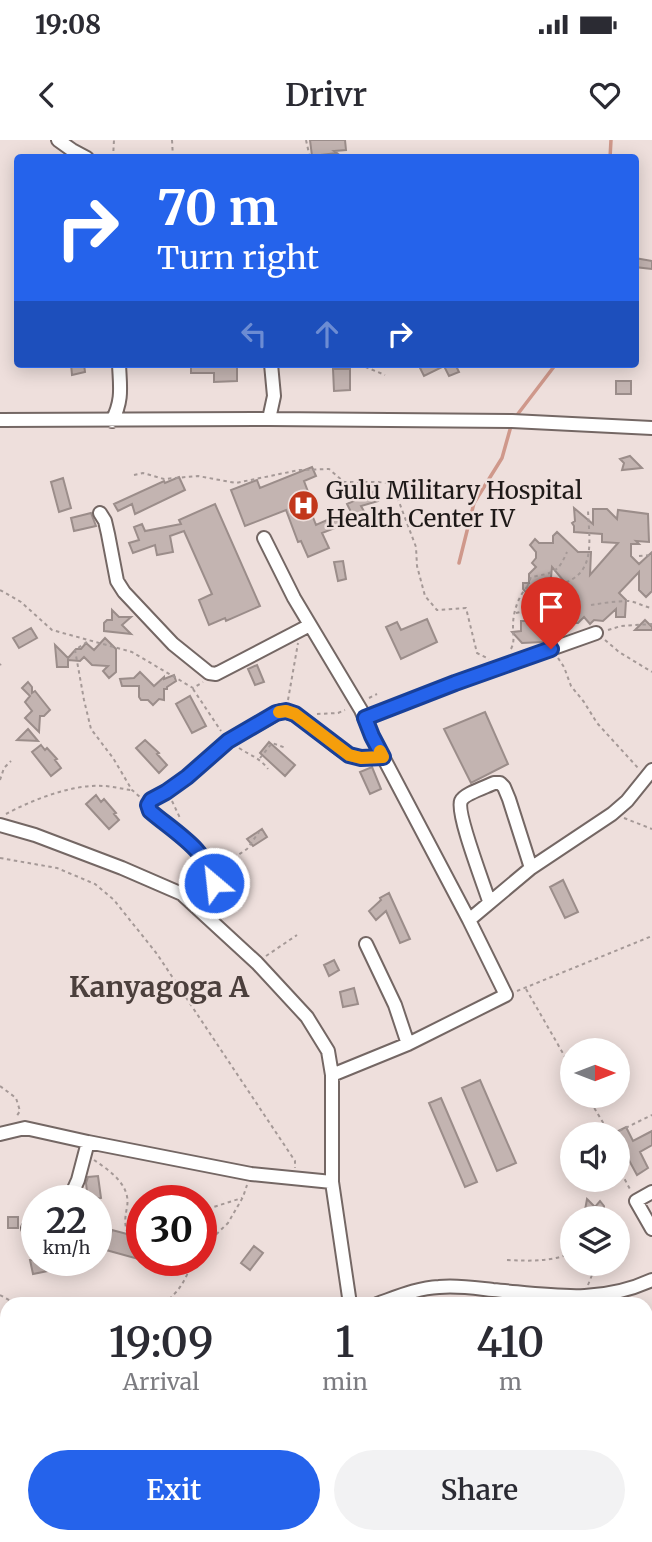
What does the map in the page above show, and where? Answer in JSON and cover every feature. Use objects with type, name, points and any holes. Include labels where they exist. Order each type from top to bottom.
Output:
[{"type":"street","points":[[58,140],[80,154]]},
{"type":"street","points":[[113,421],[121,399],[119,368]]},
{"type":"street","points":[[269,419],[274,396],[271,368]]},
{"type":"street","points":[[0,421],[512,421],[652,428]]},
{"type":"street","points":[[100,513],[105,521],[117,581],[124,592],[173,644],[209,673],[216,674],[305,628]]},
{"type":"street","points":[[264,538],[305,628],[365,718],[506,995],[408,1044],[332,1075]]},
{"type":"street","points":[[365,718],[596,633]]},
{"type":"street","points":[[209,919],[214,883],[209,865],[191,845],[150,811],[148,805],[151,800],[187,777],[230,740],[276,713],[286,711],[295,714],[349,755],[361,758],[383,757]]},
{"type":"street","points":[[469,920],[531,868],[612,814],[649,773]]},
{"type":"street","points":[[489,901],[464,825],[460,803],[463,798],[494,783],[500,783],[509,799],[531,868]]},
{"type":"street","points":[[3,820],[188,899],[257,962],[307,1017],[328,1051],[332,1075],[332,1182],[349,1297]]},
{"type":"street","points":[[366,944],[395,1005],[408,1044]]},
{"type":"street","points":[[0,1134],[25,1128],[86,1148],[251,1174],[332,1182]]},
{"type":"street","points":[[76,1185],[86,1148]]},
{"type":"street","points":[[78,1180],[78,1185]]},
{"type":"street","points":[[652,1192],[636,1201],[652,1229]]},
{"type":"street","points":[[396,1297],[416,1290],[440,1287],[569,1297],[602,1296],[652,1280]]},
{"type":"path","points":[[368,368],[386,375]]},
{"type":"path","points":[[134,475],[143,473],[164,479],[198,476],[236,483],[299,470],[329,469],[344,482],[389,483],[396,494],[416,547],[417,566],[425,596],[438,610],[466,608],[477,653],[502,666],[513,646],[516,605],[531,577],[556,571],[567,552]]},
{"type":"path","points":[[527,587],[559,584],[575,579],[581,573],[586,565],[589,543],[588,510]]},
{"type":"path","points":[[639,556],[652,555]]},
{"type":"path","points":[[0,590],[21,602],[52,631],[132,652],[193,688],[230,740],[251,757],[260,759],[268,769]]},
{"type":"path","points":[[591,605],[627,601],[652,608]]},
{"type":"path","points":[[515,613],[533,609]]},
{"type":"path","points":[[596,633],[621,626],[652,624]]},
{"type":"path","points":[[286,711],[305,628]]},
{"type":"path","points":[[596,633],[619,652],[652,672]]},
{"type":"path","points":[[88,641],[75,650],[91,729],[132,790],[148,805]]},
{"type":"path","points":[[551,649],[565,667],[571,685],[597,723],[649,773]]},
{"type":"path","points":[[193,688],[216,674]]},
{"type":"path","points":[[316,713],[338,713],[377,694]]},
{"type":"path","points":[[260,759],[272,743],[286,748]]},
{"type":"path","points":[[0,780],[4,768],[11,761]]},
{"type":"path","points":[[3,820],[24,804],[60,792],[88,786],[132,790]]},
{"type":"path","points":[[166,792],[181,822]]},
{"type":"path","points":[[612,814],[652,829]]},
{"type":"path","points":[[212,872],[247,849],[259,831]]},
{"type":"path","points":[[0,858],[57,868],[95,884],[114,900],[157,954],[295,1161],[295,1180]]},
{"type":"path","points":[[257,962],[297,935]]},
{"type":"path","points":[[506,995],[652,936]]},
{"type":"path","points":[[525,988],[560,1048]]},
{"type":"path","points":[[0,1086],[16,1098],[20,1111],[15,1118]]},
{"type":"path","points":[[630,1125],[652,1115]]},
{"type":"path","points":[[86,1148],[115,1174],[126,1192]]},
{"type":"path","points":[[217,1234],[228,1223],[243,1197],[251,1174]]},
{"type":"path","points":[[630,1190],[636,1201]]},
{"type":"path","points":[[217,1206],[243,1197]]},
{"type":"path","points":[[126,1211],[126,1230]]},
{"type":"path","points":[[507,1260],[543,1261],[560,1257]]},
{"type":"path","points":[[172,1297],[187,1276]]},
{"type":"path","points":[[585,1297],[592,1276]]},
{"type":"building","points":[[310,140],[345,140],[346,150],[312,154]]},
{"type":"building","points":[[639,259],[652,261],[652,269],[639,267]]},
{"type":"building","points":[[71,368],[84,368],[85,372],[72,375]]},
{"type":"building","points":[[191,368],[237,368],[237,381],[214,382],[214,373],[191,373]]},
{"type":"building","points":[[420,368],[440,368],[424,376]]},
{"type":"building","points":[[445,368],[457,368],[459,372],[449,376]]},
{"type":"building","points":[[333,369],[350,369],[350,390],[334,391]]},
{"type":"building","points":[[616,381],[631,381],[631,394],[616,394]]},
{"type":"building","points":[[630,456],[642,468],[622,470],[624,463],[620,459]]},
{"type":"building","points":[[312,467],[316,476],[304,481],[313,505],[309,507],[316,525],[336,516],[340,526],[322,533],[329,548],[308,557],[301,541],[298,542],[286,510],[245,526],[231,490],[257,480],[260,488]]},
{"type":"building","points":[[179,477],[185,490],[135,514],[132,504],[118,511],[114,504],[164,481],[165,483]]},
{"type":"building","points":[[63,478],[71,508],[59,512],[51,482]]},
{"type":"building","points":[[375,491],[378,501],[361,506],[365,513],[354,518],[347,504]]},
{"type":"building","points":[[215,504],[260,606],[226,621],[225,618],[209,625],[199,600],[212,594],[184,531],[170,536],[173,552],[157,555],[155,545],[133,553],[129,543],[139,540],[134,527],[142,524],[145,531],[181,524],[179,520]]},
{"type":"building","points":[[574,508],[593,524],[593,509],[607,509],[617,519],[618,510],[648,514],[649,542],[636,541],[639,544],[631,544],[631,556],[639,564],[652,552],[652,591],[646,597],[639,590],[639,572],[619,593],[626,600],[625,617],[616,617],[616,609],[603,621],[594,620],[590,624],[584,617],[578,623],[570,623],[564,634],[554,634],[543,642],[522,643],[512,632],[521,631],[521,621],[529,621],[536,613],[535,603],[523,589],[523,583],[529,583],[529,574],[536,567],[532,563],[536,552],[530,545],[535,539],[539,543],[553,543],[553,536],[557,532],[578,552],[591,552],[590,575],[618,543],[602,542],[602,534],[574,532],[572,523],[575,521]],"holes":[[[552,567],[568,586],[568,592],[563,597],[553,597],[553,617],[537,601],[537,588],[550,588]]]},
{"type":"building","points":[[91,513],[96,526],[74,531],[71,518]]},
{"type":"building","points":[[343,561],[346,579],[338,581],[334,562]]},
{"type":"building","points":[[112,610],[119,617],[131,617],[122,625],[131,634],[104,631],[104,623],[112,620]]},
{"type":"building","points":[[427,619],[437,642],[401,659],[386,627],[397,622],[401,630]]},
{"type":"building","points":[[645,620],[652,630],[635,630]]},
{"type":"building","points":[[31,628],[37,638],[19,648],[13,638]]},
{"type":"building","points":[[105,638],[116,649],[116,672],[109,678],[103,671],[108,666],[92,665],[84,657],[80,661],[68,660],[68,667],[57,667],[55,645],[68,658],[86,643],[94,650]]},
{"type":"building","points":[[257,665],[264,682],[255,685],[248,669]]},
{"type":"building","points":[[140,672],[154,686],[164,677],[174,675],[176,681],[164,689],[164,700],[159,699],[153,705],[148,700],[141,700],[139,686],[122,686],[120,679],[134,678]]},
{"type":"building","points":[[28,682],[32,693],[35,691],[50,710],[40,716],[39,732],[25,718],[32,711],[25,702],[30,696],[22,688]]},
{"type":"building","points":[[190,696],[206,726],[192,733],[176,704]]},
{"type":"building","points":[[485,712],[508,764],[471,783],[444,729]]},
{"type":"building","points":[[28,729],[38,741],[17,740]]},
{"type":"building","points":[[145,740],[167,765],[159,773],[136,748]]},
{"type":"building","points":[[269,742],[295,765],[285,776],[260,753]]},
{"type":"building","points":[[41,745],[57,759],[55,760],[61,768],[51,776],[32,752]]},
{"type":"building","points":[[372,767],[381,789],[370,794],[360,772]]},
{"type":"building","points":[[96,795],[101,802],[104,799],[119,820],[109,829],[86,804]]},
{"type":"building","points":[[262,829],[267,837],[253,846],[247,839]]},
{"type":"building","points":[[563,880],[578,912],[565,918],[550,887]]},
{"type":"building","points":[[389,893],[410,939],[400,943],[386,911],[376,920],[369,911],[380,898]]},
{"type":"building","points":[[334,960],[339,970],[329,976],[324,965]]},
{"type":"building","points":[[354,988],[358,1004],[343,1007],[340,992]]},
{"type":"building","points":[[480,1080],[516,1163],[497,1171],[462,1088]]},
{"type":"building","points":[[441,1098],[477,1182],[465,1187],[429,1103]]},
{"type":"building","points":[[652,1131],[652,1145],[640,1152],[648,1168],[637,1175],[630,1162],[630,1135],[633,1141]]},
{"type":"building","points":[[98,1176],[99,1185],[86,1185],[88,1177]]},
{"type":"building","points":[[8,1217],[18,1217],[18,1228],[8,1228]]},
{"type":"building","points":[[112,1230],[126,1234],[126,1256],[112,1252]]},
{"type":"building","points":[[254,1246],[263,1253],[250,1270],[241,1263]]},
{"type":"waterway","points":[[610,154],[611,140]]},
{"type":"waterway","points":[[514,419],[553,368]]},
{"type":"waterway","points":[[459,563],[474,503],[502,458],[511,426]]},
{"type":"slow traffic","points":[[279,712],[295,714],[349,755],[361,758],[383,757],[380,751]]},
{"type":"place","name":"Gulu Military Hospital Health Center IV","points":[[303,505]]},
{"type":"district","name":"Kanyagoga A","points":[[159,987]]},
{"type":"route","points":[[214,883],[209,865],[191,845],[150,811],[148,805],[151,800],[187,777],[228,741],[276,713],[286,711],[295,714],[349,755],[361,758],[383,757],[365,718],[551,649]]}]
